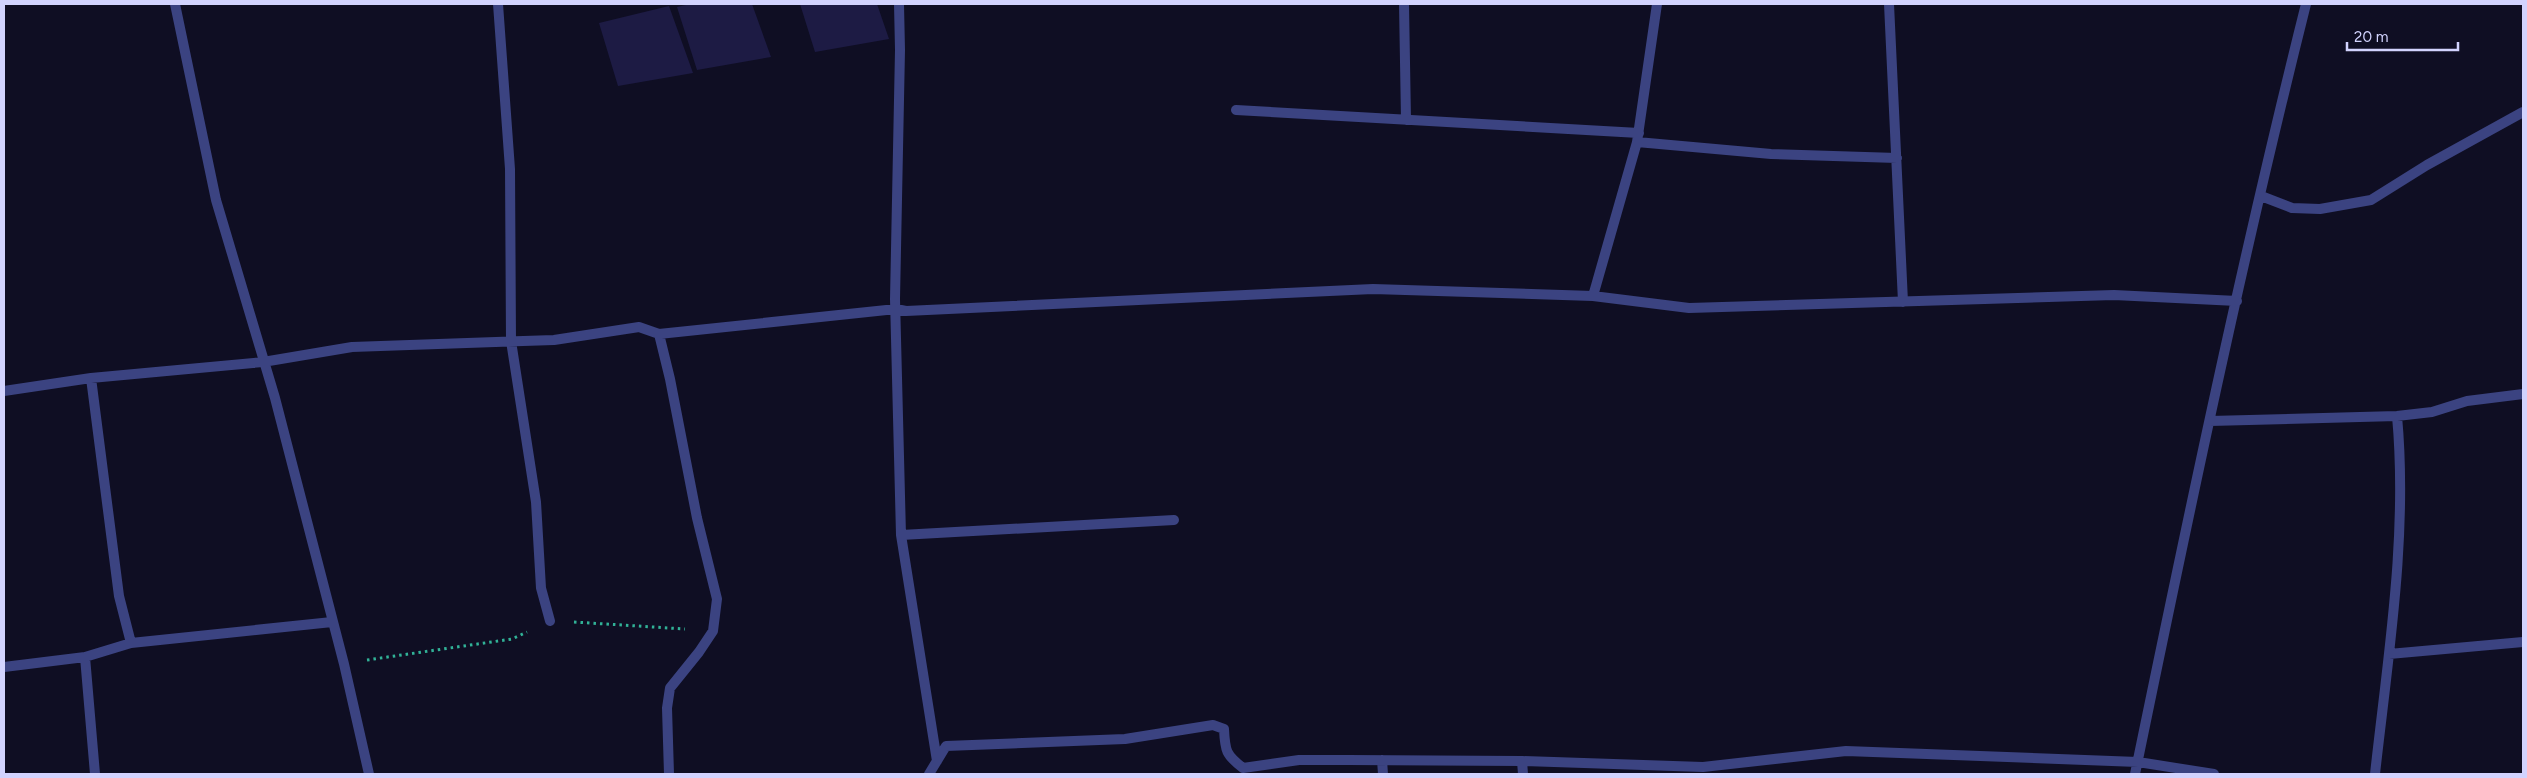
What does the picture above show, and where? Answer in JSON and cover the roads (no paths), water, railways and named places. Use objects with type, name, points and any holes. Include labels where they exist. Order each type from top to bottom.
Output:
[{"type":"street","points":[[175,4],[216,200],[275,398],[344,664],[369,774]]},
{"type":"street","points":[[498,4],[510,169],[511,342],[536,502],[541,588],[550,621]]},
{"type":"street","points":[[899,4],[896,309],[901,535],[937,761]]},
{"type":"street","points":[[1404,4],[1406,120]]},
{"type":"street","points":[[1593,296],[1638,137],[1657,4]]},
{"type":"street","points":[[1889,4],[1903,302]]},
{"type":"street","points":[[2135,774],[2210,421],[2306,4]]},
{"type":"street","points":[[1236,110],[1638,137],[1771,154],[1897,158]]},
{"type":"street","points":[[2261,196],[2292,208],[2320,209],[2371,200],[2427,165],[2523,112]]},
{"type":"street","points":[[4,391],[91,378],[263,362],[352,347],[554,340],[640,327],[659,334],[896,309],[906,312],[1373,289],[1593,296],[1689,308],[2114,295],[2237,301]]},
{"type":"street","points":[[659,334],[670,379],[697,518],[717,599],[713,631],[670,688],[667,708],[669,774]]},
{"type":"street","points":[[91,378],[120,596],[131,643]]},
{"type":"street","points":[[2210,421],[2397,416],[2432,412],[2467,401],[2523,394]]},
{"type":"street","points":[[2375,774],[2389,654],[2400,496],[2397,416]]},
{"type":"street","points":[[901,535],[1174,520]]},
{"type":"street","points":[[4,667],[85,656],[131,643],[332,622]]},
{"type":"street","points":[[2389,654],[2523,642]]},
{"type":"street","points":[[85,656],[95,774]]},
{"type":"street","points":[[929,774],[946,746],[1125,739],[1213,725],[1224,729],[1225,748],[1230,758],[1244,768],[1299,760],[1382,760],[1522,762],[1704,771],[1846,751],[2138,762],[2214,774]]},
{"type":"street","points":[[1382,760],[1383,774]]},
{"type":"street","points":[[1522,762],[1523,774]]}]
